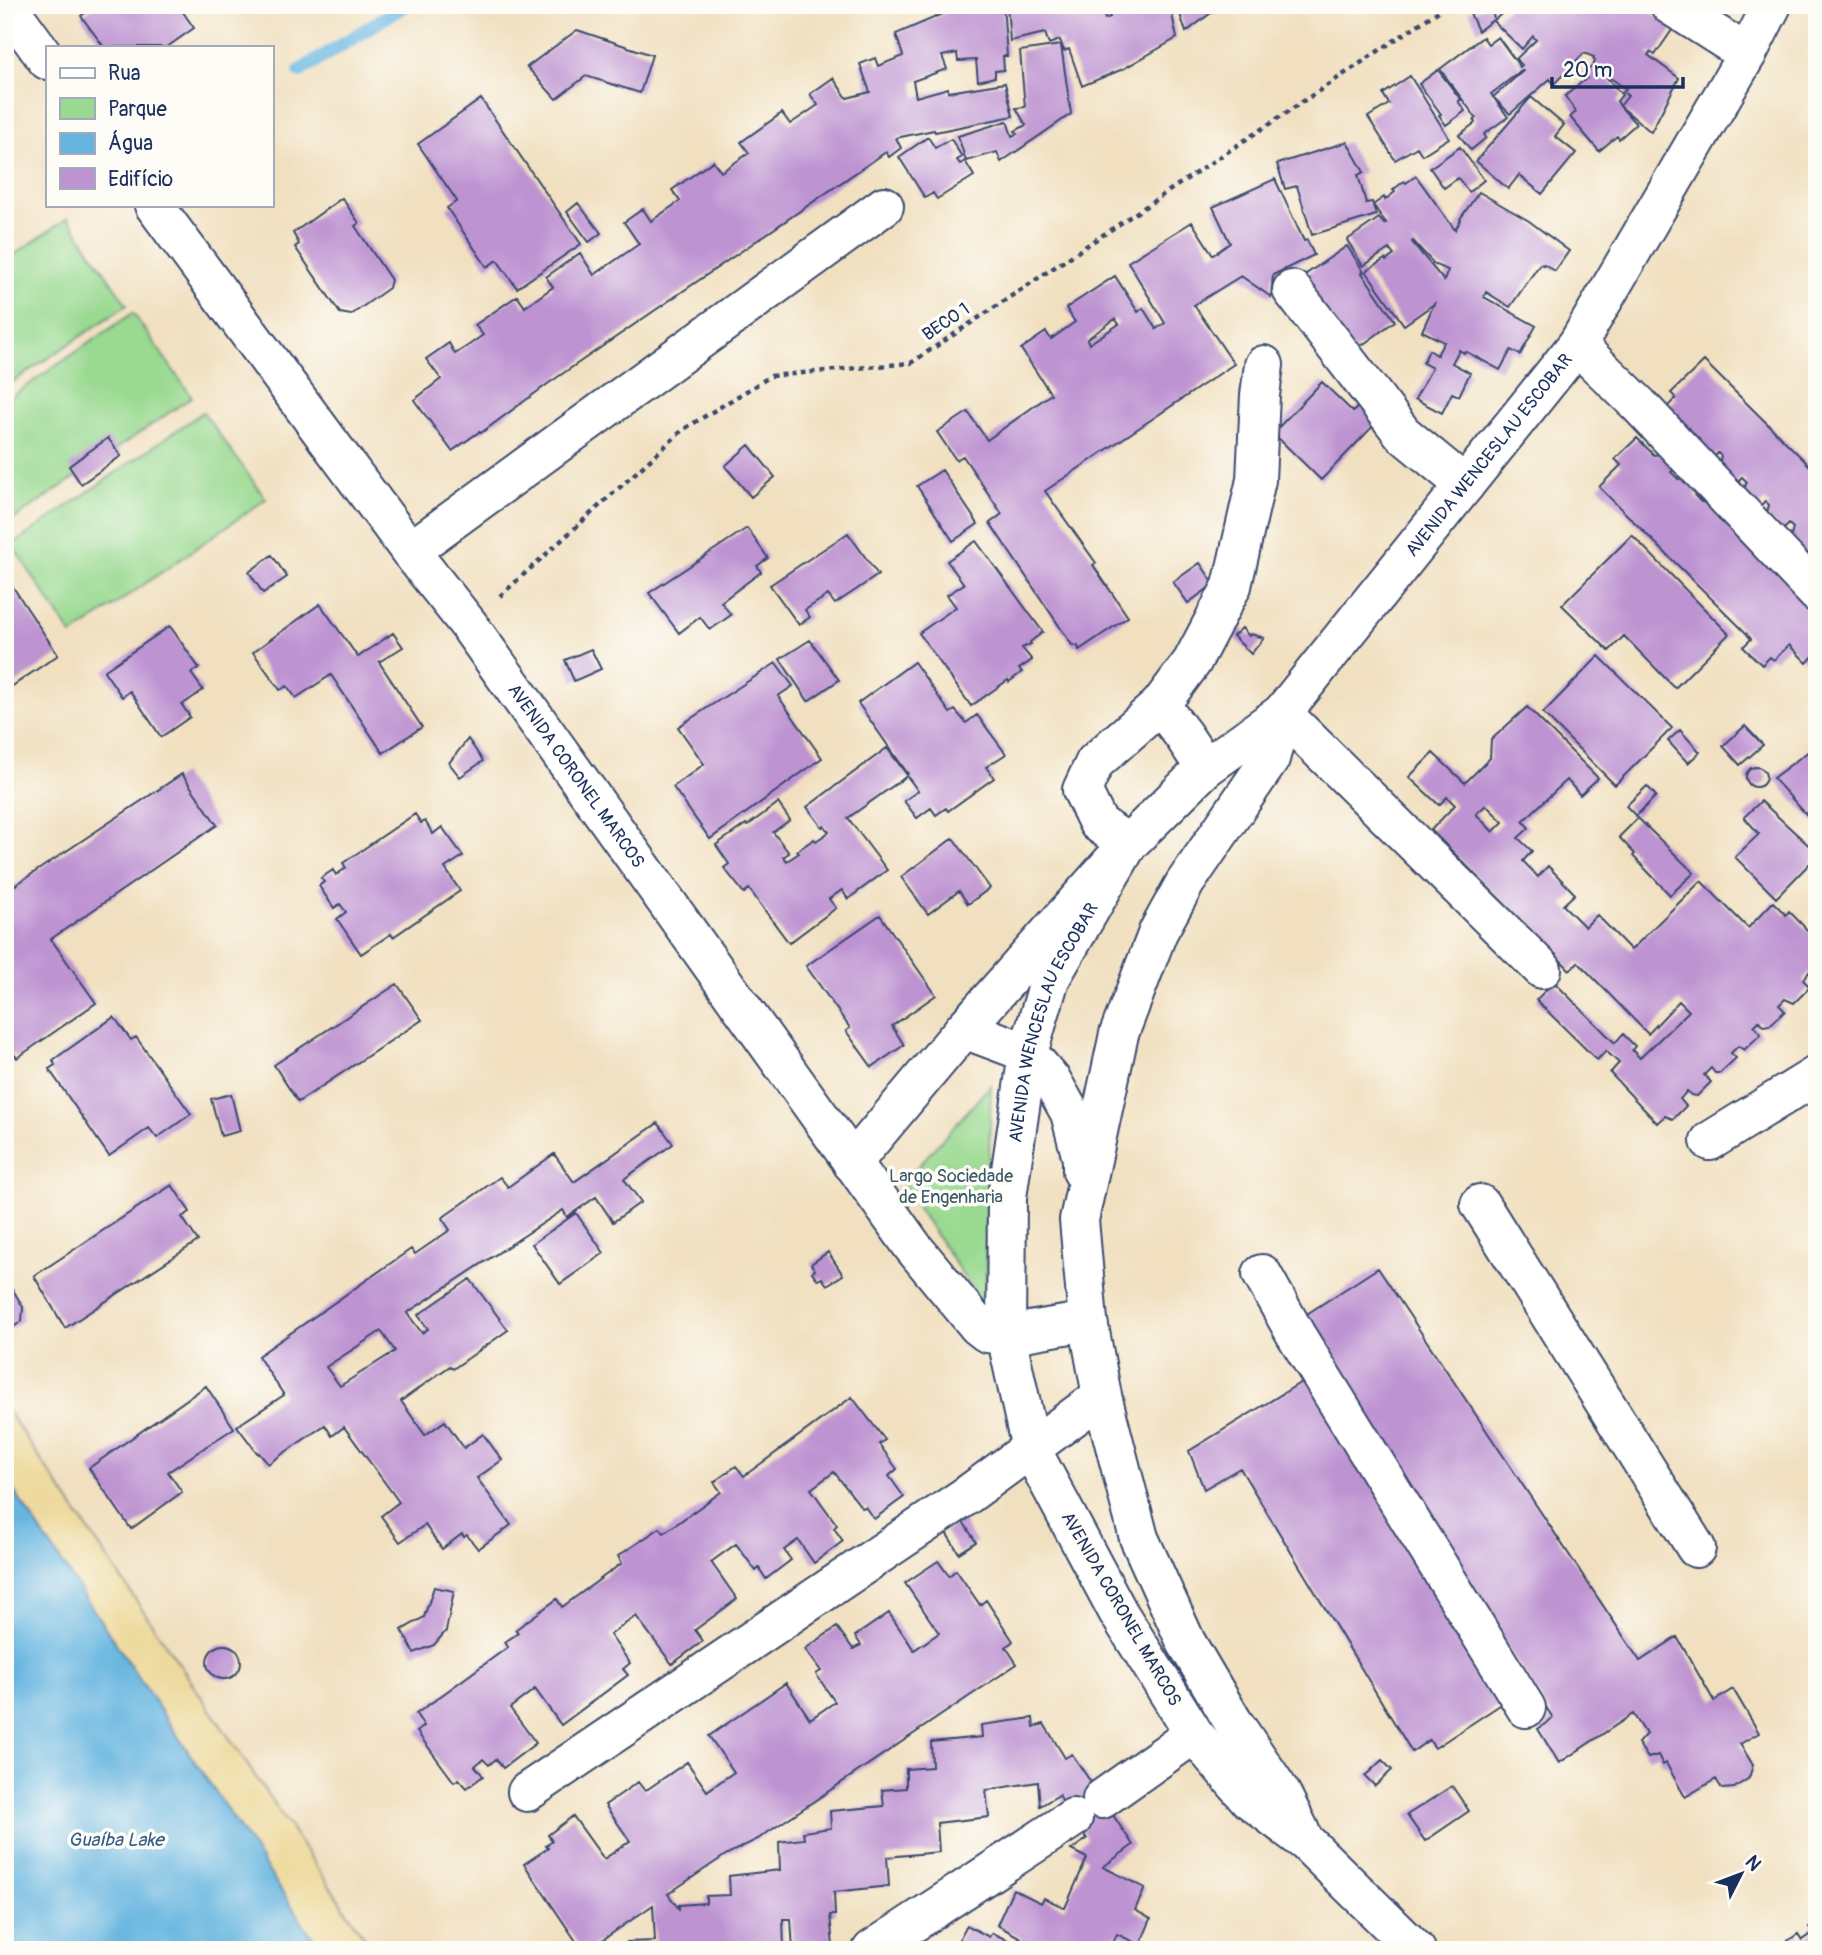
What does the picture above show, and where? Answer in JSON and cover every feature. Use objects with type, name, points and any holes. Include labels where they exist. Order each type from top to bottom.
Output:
[{"type":"street","points":[[6,5],[46,59]]},
{"type":"street","points":[[1670,5],[1747,54]]},
{"type":"street","name":"AVENIDA WENCESLAU ESCOBAR","points":[[852,1163],[964,1029],[1128,844],[1205,768],[1282,713],[1577,345],[1747,54],[1772,5]]},
{"type":"street","name":"AVENIDA CORONEL MARCOS","points":[[155,206],[410,551],[468,624],[913,1247],[978,1326],[987,1333],[1006,1335],[1031,1449],[1118,1612],[1195,1734],[1248,1798],[1306,1842],[1416,1950]]},
{"type":"street","points":[[410,551],[884,206]]},
{"type":"street","points":[[1292,289],[1403,434],[1465,485]]},
{"type":"street","points":[[1577,345],[1639,405],[1817,593]]},
{"type":"street","points":[[1128,844],[1098,823],[1082,790],[1095,762],[1160,705],[1192,662],[1232,586],[1256,480],[1264,365]]},
{"type":"street","points":[[1160,705],[1205,768]]},
{"type":"street","points":[[1282,713],[1542,969]]},
{"type":"street","name":"AVENIDA CORONEL MARCOS","points":[[1282,713],[1270,759],[1185,883],[1158,932],[1119,1034],[1079,1220],[1088,1321],[1102,1396],[1139,1538],[1186,1642],[1233,1722],[1281,1793],[1306,1842]]},
{"type":"street","name":"AVENIDA WENCESLAU ESCOBAR","points":[[1006,1335],[1007,1198],[1028,1053],[1050,979],[1128,844]]},
{"type":"street","points":[[964,1029],[1028,1053],[1052,1081],[1070,1113],[1082,1159],[1079,1220]]},
{"type":"street","points":[[1710,1141],[1817,1075]]},
{"type":"street","points":[[1480,1204],[1696,1548]]},
{"type":"street","points":[[1262,1274],[1296,1335],[1526,1708]]},
{"type":"street","points":[[1006,1335],[1088,1321]]},
{"type":"street","points":[[527,1792],[966,1496],[1102,1396]]},
{"type":"street","points":[[872,1950],[1195,1734]]},
{"type":"path","name":"BECO 1","points":[[468,624],[684,429],[771,376],[911,363],[1440,10]]},
{"type":"green space","points":[[68,218],[127,305],[5,387],[5,261]]},
{"type":"green space","points":[[133,313],[192,397],[5,525],[5,401]]},
{"type":"green space","points":[[203,412],[266,499],[72,635],[12,545]]},
{"type":"green space","name":"Largo Sociedade de Engenharia","points":[[991,1085],[985,1308],[902,1184]]},
{"type":"sand","points":[[5,1407],[373,1950],[321,1950],[5,1478]]},
{"type":"water","name":"Guaíba Lake","points":[[5,1478],[321,1950],[5,1950]]},
{"type":"building","points":[[96,5],[178,5],[194,28],[168,46],[103,46],[81,16]]},
{"type":"building","points":[[1003,5],[1007,56],[1003,56],[1004,70],[995,71],[995,77],[978,81],[976,60],[958,61],[957,53],[942,56],[947,69],[913,81],[916,97],[948,88],[948,92],[1005,83],[1013,116],[896,138],[901,148],[889,157],[886,152],[452,451],[414,400],[441,379],[426,359],[449,343],[455,354],[469,345],[483,335],[475,325],[517,296],[525,307],[553,287],[546,277],[580,253],[594,275],[639,244],[624,222],[643,209],[651,221],[680,201],[672,190],[713,161],[721,172],[749,153],[741,142],[782,113],[790,124],[818,105],[810,94],[833,78],[847,98],[870,92],[860,64],[875,58],[878,66],[903,56],[896,34],[943,14],[941,6]]},
{"type":"building","points":[[1007,5],[1100,5],[1105,19],[1110,17],[1106,5],[1170,5],[1177,38],[1123,69],[1082,86],[1069,49],[1064,51],[1060,40],[1049,44],[1045,33],[1010,41]]},
{"type":"building","points":[[1177,5],[1213,5],[1216,9],[1186,32]]},
{"type":"building","points":[[1512,5],[1639,5],[1674,27],[1655,55],[1650,52],[1648,55],[1679,78],[1651,132],[1620,106],[1636,124],[1599,151],[1570,117],[1576,112],[1565,96],[1587,78],[1583,74],[1595,61],[1594,57],[1584,53],[1554,84],[1550,79],[1510,114],[1494,98],[1508,117],[1484,134],[1486,138],[1471,150],[1459,135],[1475,123],[1476,118],[1440,69],[1483,37],[1488,44],[1498,37],[1520,67],[1522,65],[1516,59],[1536,40],[1533,36],[1522,49],[1493,21]],"holes":[[[1522,70],[1523,71],[1493,97],[1491,94]],[[1603,73],[1626,89],[1623,92],[1628,96],[1620,106],[1617,101],[1622,95]]]},
{"type":"building","points":[[1491,6],[1494,19],[1478,31],[1469,11]]},
{"type":"building","points":[[577,30],[652,55],[640,93],[586,76],[556,99],[527,67]]},
{"type":"building","points":[[1061,45],[1071,114],[1001,162],[997,152],[966,161],[958,136],[1007,121],[1012,136],[1026,125],[1016,108],[1025,107],[1020,51]]},
{"type":"building","points":[[1438,70],[1461,100],[1458,101],[1465,111],[1446,125],[1419,84]]},
{"type":"building","points":[[1410,76],[1449,138],[1422,155],[1417,147],[1395,160],[1368,117],[1389,104],[1383,94]]},
{"type":"building","points":[[1531,97],[1564,125],[1555,136],[1576,153],[1542,194],[1519,175],[1508,189],[1476,161]]},
{"type":"building","points":[[481,99],[581,244],[517,288],[497,260],[487,267],[447,208],[457,201],[418,144]]},
{"type":"building","points":[[928,137],[935,148],[951,139],[962,157],[957,160],[960,164],[965,161],[974,176],[937,199],[933,193],[925,198],[899,157]]},
{"type":"building","points":[[1347,142],[1364,172],[1358,175],[1366,203],[1372,202],[1376,215],[1312,235],[1297,186],[1285,189],[1277,164]]},
{"type":"building","points":[[1460,147],[1484,180],[1469,192],[1458,178],[1444,188],[1430,168]]},
{"type":"building","points":[[1416,176],[1455,230],[1479,192],[1529,221],[1569,251],[1555,271],[1540,264],[1510,307],[1486,292],[1484,297],[1536,326],[1520,355],[1511,350],[1500,370],[1459,350],[1452,363],[1470,373],[1459,396],[1452,393],[1442,413],[1415,399],[1432,368],[1423,363],[1429,350],[1437,355],[1444,342],[1422,331],[1434,304],[1404,325],[1366,271],[1394,255],[1389,249],[1363,266],[1347,240],[1379,218],[1386,223],[1373,205],[1384,197],[1385,200],[1404,181],[1406,183]],"holes":[[[1413,241],[1435,265],[1448,270],[1444,281]]]},
{"type":"building","points":[[1275,179],[1304,241],[1307,240],[1314,255],[1273,275],[1271,297],[1241,276],[1194,305],[1234,364],[1045,491],[1096,563],[1093,565],[1128,617],[1079,650],[1078,646],[1072,645],[990,523],[1002,514],[963,456],[956,460],[937,432],[968,412],[987,440],[1051,394],[1021,349],[1046,332],[1051,339],[1075,322],[1066,308],[1115,276],[1138,312],[1143,308],[1156,329],[1165,323],[1128,262],[1192,222],[1213,255],[1230,243],[1213,207]],"holes":[[[1115,319],[1119,324],[1089,344],[1087,339]]]},
{"type":"building","points":[[342,198],[359,223],[355,226],[391,280],[389,288],[351,315],[340,313],[295,247],[299,244],[293,233]]},
{"type":"building","points":[[578,203],[601,233],[589,242],[567,212]]},
{"type":"building","points":[[1347,246],[1395,321],[1353,352],[1296,281]]},
{"type":"building","points":[[1704,361],[1817,473],[1817,552],[1813,548],[1806,556],[1790,540],[1793,528],[1789,524],[1781,532],[1766,516],[1769,505],[1765,501],[1758,508],[1742,493],[1747,482],[1742,477],[1734,485],[1718,468],[1721,456],[1718,453],[1710,461],[1693,443],[1693,433],[1689,428],[1684,432],[1667,407],[1676,398],[1671,393]]},
{"type":"building","points":[[1322,382],[1353,412],[1364,400],[1380,419],[1321,480],[1273,433]]},
{"type":"building","points":[[108,438],[121,456],[81,484],[69,466]]},
{"type":"building","points":[[1637,438],[1654,455],[1661,454],[1675,469],[1671,472],[1678,479],[1685,478],[1699,492],[1695,496],[1701,502],[1709,502],[1723,515],[1718,519],[1726,526],[1733,525],[1746,539],[1743,543],[1817,608],[1817,617],[1814,620],[1817,624],[1817,652],[1807,663],[1789,645],[1774,660],[1770,657],[1762,665],[1743,647],[1751,639],[1746,633],[1599,487],[1621,465],[1615,459]]},
{"type":"building","points":[[749,445],[775,477],[751,497],[725,466]]},
{"type":"building","points":[[942,470],[978,524],[953,541],[917,486]]},
{"type":"building","points":[[747,528],[768,558],[757,566],[761,572],[721,602],[731,615],[710,630],[700,617],[679,633],[649,593]]},
{"type":"building","points":[[848,533],[878,575],[835,604],[828,595],[805,610],[810,617],[799,625],[770,585]]},
{"type":"building","points":[[1632,535],[1729,634],[1675,688],[1624,636],[1609,651],[1562,605]]},
{"type":"building","points":[[976,541],[1043,632],[1030,642],[1031,644],[1022,648],[1032,660],[1019,669],[1022,672],[971,706],[919,633],[956,607],[947,595],[964,584],[947,561]]},
{"type":"building","points":[[272,555],[287,577],[263,593],[249,572]]},
{"type":"building","points":[[1200,563],[1214,584],[1188,603],[1173,582]]},
{"type":"building","points":[[5,575],[58,655],[5,691]]},
{"type":"building","points":[[320,604],[358,657],[393,633],[403,647],[379,662],[422,727],[383,753],[331,675],[296,698],[287,686],[280,690],[253,652]]},
{"type":"building","points":[[170,626],[199,668],[191,673],[203,690],[182,705],[190,717],[161,737],[130,691],[122,697],[104,671]]},
{"type":"building","points":[[1242,628],[1249,636],[1251,634],[1264,638],[1251,654],[1233,636]]},
{"type":"building","points":[[810,640],[839,680],[808,701],[780,659]]},
{"type":"building","points":[[591,649],[601,669],[574,681],[565,660]]},
{"type":"building","points":[[1599,656],[1672,728],[1615,785],[1543,713]]},
{"type":"building","points":[[914,662],[950,713],[955,710],[966,723],[977,715],[1006,754],[986,767],[994,778],[948,811],[946,808],[936,815],[931,808],[917,818],[904,801],[918,791],[907,776],[848,818],[887,870],[848,899],[842,890],[829,899],[836,908],[789,943],[749,889],[744,893],[724,868],[729,864],[716,845],[778,803],[790,820],[773,832],[789,853],[783,857],[787,861],[814,839],[816,841],[829,832],[807,807],[887,748],[907,775],[858,703]]},
{"type":"building","points":[[776,663],[793,686],[778,696],[822,758],[710,839],[673,787],[704,764],[678,727]]},
{"type":"building","points":[[1527,707],[1598,778],[1580,795],[1567,780],[1523,821],[1529,828],[1518,838],[1532,851],[1523,861],[1538,877],[1548,866],[1575,894],[1563,905],[1585,927],[1597,915],[1631,950],[1701,881],[1748,928],[1773,902],[1786,915],[1789,911],[1817,940],[1817,977],[1813,978],[1809,972],[1803,980],[1810,987],[1794,1003],[1785,999],[1779,1005],[1785,1011],[1770,1025],[1763,1026],[1759,1021],[1754,1026],[1761,1034],[1744,1050],[1738,1046],[1731,1053],[1736,1058],[1720,1073],[1715,1073],[1711,1068],[1704,1075],[1711,1082],[1697,1096],[1687,1091],[1680,1099],[1686,1106],[1673,1119],[1665,1116],[1657,1123],[1610,1073],[1619,1063],[1606,1051],[1597,1060],[1536,1000],[1554,982],[1615,1043],[1623,1034],[1635,1046],[1632,1050],[1640,1058],[1689,1011],[1679,1001],[1648,1034],[1578,962],[1570,970],[1431,830],[1455,805],[1447,797],[1439,805],[1409,777],[1433,753],[1465,783],[1490,758],[1491,740]],"holes":[[[1486,805],[1503,822],[1493,832],[1476,814]]]},
{"type":"building","points":[[1745,726],[1763,745],[1740,765],[1723,746]]},
{"type":"building","points":[[1680,730],[1700,752],[1688,763],[1668,741]]},
{"type":"building","points":[[468,739],[483,761],[460,777],[449,763]]},
{"type":"building","points":[[1817,745],[1817,823],[1815,824],[1773,778]]},
{"type":"building","points":[[1756,767],[1763,770],[1766,777],[1763,784],[1756,787],[1749,784],[1746,777],[1749,770]]},
{"type":"building","points":[[182,774],[217,825],[51,939],[96,1003],[17,1058],[14,1054],[5,1060],[5,892]]},
{"type":"building","points":[[1647,786],[1656,796],[1636,816],[1626,806]]},
{"type":"building","points":[[1761,801],[1817,853],[1776,898],[1735,857],[1759,834],[1744,817]]},
{"type":"building","points":[[415,814],[421,823],[425,821],[433,834],[442,827],[463,856],[445,868],[460,891],[393,937],[391,934],[361,954],[337,919],[346,912],[340,904],[334,908],[319,886],[324,882],[321,878],[333,870],[336,875],[346,868],[343,863]]},
{"type":"building","points":[[1638,818],[1694,873],[1670,895],[1619,837]]},
{"type":"building","points":[[953,838],[990,888],[968,904],[959,891],[928,914],[901,877]]},
{"type":"building","points":[[880,915],[936,995],[892,1026],[904,1045],[872,1067],[846,1031],[850,1028],[806,966]]},
{"type":"building","points":[[397,984],[422,1020],[298,1102],[274,1065]]},
{"type":"building","points":[[114,1017],[131,1040],[136,1037],[191,1114],[157,1138],[149,1128],[109,1156],[49,1069],[55,1065],[53,1060]]},
{"type":"building","points":[[231,1094],[240,1131],[221,1136],[211,1099]]},
{"type":"building","points":[[658,1123],[673,1144],[624,1179],[641,1202],[613,1222],[596,1197],[567,1217],[563,1210],[407,1313],[422,1333],[428,1329],[418,1315],[470,1279],[508,1330],[401,1401],[425,1435],[445,1421],[464,1448],[483,1434],[502,1460],[477,1478],[511,1525],[478,1549],[467,1535],[464,1537],[462,1534],[442,1549],[425,1525],[400,1542],[381,1516],[399,1502],[344,1427],[332,1436],[325,1425],[268,1464],[258,1454],[237,1426],[284,1395],[258,1356],[411,1249],[415,1254],[450,1230],[442,1218],[500,1177],[508,1187],[554,1154],[574,1182]],"holes":[[[381,1331],[395,1351],[340,1386],[326,1367]]]},
{"type":"building","points":[[172,1185],[190,1212],[182,1217],[198,1241],[65,1328],[34,1276]]},
{"type":"building","points":[[576,1213],[604,1253],[560,1284],[532,1244]]},
{"type":"building","points":[[828,1252],[843,1275],[827,1285],[822,1278],[818,1280],[812,1272],[815,1270],[811,1264]]},
{"type":"building","points":[[1378,1268],[1640,1661],[1677,1637],[1714,1701],[1733,1689],[1759,1733],[1740,1744],[1753,1765],[1749,1778],[1734,1788],[1722,1789],[1716,1779],[1685,1797],[1666,1763],[1663,1765],[1658,1755],[1648,1758],[1638,1743],[1646,1734],[1633,1714],[1559,1763],[1538,1729],[1553,1718],[1296,1321]]},
{"type":"building","points":[[13,1290],[23,1307],[22,1321],[5,1333],[5,1295]]},
{"type":"building","points":[[1308,1378],[1509,1699],[1435,1748],[1429,1740],[1412,1752],[1240,1468],[1204,1489],[1189,1451]]},
{"type":"building","points":[[206,1386],[234,1428],[168,1472],[182,1492],[131,1529],[89,1468]]},
{"type":"building","points":[[852,1397],[885,1440],[879,1444],[897,1469],[889,1476],[904,1497],[874,1519],[834,1472],[811,1489],[837,1525],[834,1528],[843,1541],[814,1563],[798,1540],[784,1550],[791,1560],[766,1579],[759,1568],[756,1571],[736,1544],[711,1562],[737,1599],[695,1630],[703,1641],[672,1664],[636,1616],[610,1635],[630,1663],[623,1669],[628,1675],[561,1725],[535,1689],[510,1708],[536,1743],[503,1768],[496,1759],[489,1765],[483,1759],[475,1766],[483,1776],[467,1788],[459,1779],[454,1782],[417,1732],[424,1726],[416,1714],[508,1647],[505,1642],[518,1633],[515,1630],[557,1599],[562,1607],[622,1563],[618,1556],[660,1528],[664,1533],[721,1492],[714,1482],[736,1466],[744,1476]]},
{"type":"building","points":[[962,1520],[976,1542],[959,1553],[945,1531]]},
{"type":"building","points":[[938,1561],[949,1576],[956,1570],[980,1605],[986,1600],[1013,1641],[1006,1647],[1017,1664],[758,1839],[727,1854],[668,1894],[679,1909],[679,1905],[706,1903],[706,1896],[730,1895],[729,1876],[780,1870],[779,1842],[804,1839],[803,1832],[831,1828],[830,1811],[884,1806],[882,1790],[906,1788],[906,1769],[932,1767],[931,1742],[982,1737],[981,1725],[1033,1718],[1034,1727],[1044,1724],[1065,1758],[1072,1754],[1133,1845],[1103,1867],[1145,1888],[1135,1910],[1151,1919],[1140,1945],[1117,1934],[1110,1950],[953,1950],[967,1925],[989,1937],[992,1933],[1018,1945],[1021,1938],[997,1925],[1013,1889],[1041,1903],[1044,1898],[1065,1908],[1087,1858],[1071,1850],[1087,1839],[1059,1795],[1040,1806],[1038,1782],[986,1790],[989,1817],[937,1823],[939,1852],[887,1857],[889,1886],[834,1892],[835,1915],[830,1915],[833,1946],[793,1950],[791,1919],[783,1919],[784,1948],[776,1950],[627,1950],[627,1942],[655,1941],[653,1905],[588,1950],[582,1950],[524,1864],[548,1848],[546,1845],[552,1841],[548,1835],[573,1816],[604,1859],[630,1841],[605,1805],[638,1782],[645,1791],[687,1762],[707,1791],[734,1772],[709,1736],[786,1683],[810,1719],[835,1702],[816,1674],[821,1671],[805,1649],[837,1627],[853,1649],[861,1645],[855,1636],[889,1613],[914,1650],[939,1633],[905,1583]]},
{"type":"building","points":[[434,1587],[454,1591],[446,1631],[434,1645],[414,1653],[402,1630],[424,1617]]},
{"type":"building","points":[[224,1645],[236,1650],[241,1662],[236,1674],[224,1679],[212,1674],[207,1662],[212,1650]]},
{"type":"building","points":[[1382,1760],[1392,1770],[1375,1786],[1365,1776]]},
{"type":"building","points":[[1452,1786],[1469,1811],[1425,1841],[1407,1815]]},
{"type":"building","points":[[1817,1922],[1817,1950],[1774,1950],[1798,1934],[1802,1940],[1813,1932],[1809,1927]]},
{"type":"waterway","points":[[300,71],[405,5]]}]
